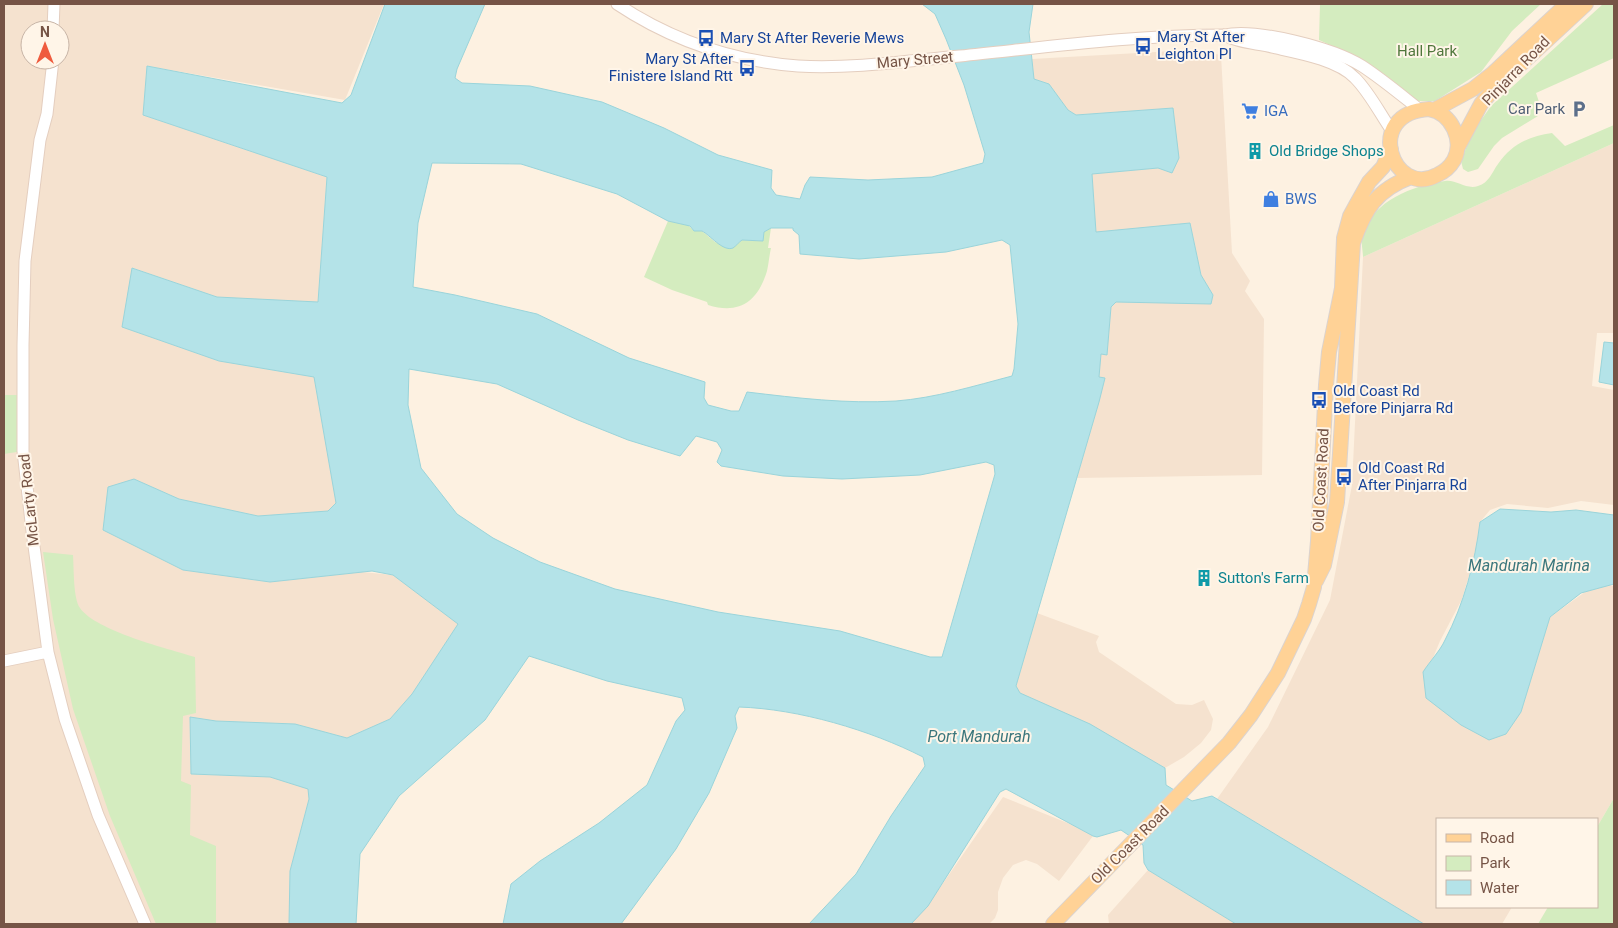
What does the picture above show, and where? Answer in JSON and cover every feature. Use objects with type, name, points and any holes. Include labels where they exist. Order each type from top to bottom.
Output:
[{"type":"main road","name":"Pinjarra Road","points":[[1434,110],[1473,89],[1492,74],[1567,4]]},
{"type":"main road","name":"Pinjarra Road","points":[[1458,147],[1481,104],[1492,91],[1586,4]]},
{"type":"main road","points":[[1420,110],[1434,110],[1441,113],[1452,125],[1456,133],[1458,147],[1454,161],[1446,170],[1433,178],[1411,177],[1402,171],[1394,162],[1391,149],[1392,132],[1400,120],[1420,110]]},
{"type":"main road","name":"Old Coast Road","points":[[1314,587],[1326,385],[1329,352],[1342,288],[1344,238],[1350,216],[1369,182],[1383,167],[1391,149]]},
{"type":"main road","name":"Old Coast Road","points":[[1053,924],[1229,743],[1251,715],[1278,673],[1304,619],[1314,587],[1324,565],[1337,502],[1353,243],[1367,208],[1378,196],[1398,182],[1411,177]]},
{"type":"street","points":[[53,20],[54,4]]},
{"type":"street","name":"Mary Street","points":[[617,4],[640,19],[694,44],[726,54],[799,66],[947,57],[1148,38],[1224,35],[1237,32],[1278,38],[1317,47],[1360,65],[1420,110]]},
{"type":"street","name":"Mary Street","points":[[1224,35],[1235,40],[1312,56],[1338,66],[1353,76],[1392,132]]},
{"type":"street","name":"McLarty Road","points":[[52,70],[47,114],[40,140],[25,261],[23,345],[24,452],[32,531],[48,652],[65,719],[98,815],[145,924]]},
{"type":"street","points":[[4,661],[48,652]]},
{"type":"shaded area","points":[[4,4],[384,4],[345,100],[147,66],[143,115],[327,177],[318,303],[217,297],[133,268],[122,327],[219,361],[314,377],[337,503],[329,511],[258,516],[179,499],[134,479],[103,530],[183,570],[270,582],[362,572],[393,575],[458,624],[412,694],[390,719],[347,738],[295,724],[216,721],[190,718],[191,774],[270,777],[308,788],[309,799],[290,871],[289,924],[4,924]]},
{"type":"shaded area","points":[[1191,50],[1221,55],[1232,253],[1250,281],[1245,291],[1264,319],[1262,475],[1077,478],[1105,378],[1099,377],[1101,354],[1107,355],[1111,307],[1116,302],[1211,304],[1213,295],[1201,275],[1190,223],[1096,233],[1092,174],[1158,168],[1173,108],[1076,115],[1068,110],[1049,84],[1034,79],[1032,59]]},
{"type":"shaded area","points":[[1614,143],[1614,333],[1597,333],[1592,386],[1614,390],[1614,505],[1581,501],[1548,508],[1507,504],[1490,510],[1480,522],[1476,552],[1462,599],[1440,641],[1425,677],[1521,712],[1550,617],[1585,592],[1607,585],[1614,586],[1614,798],[1598,825],[1598,818],[1436,818],[1436,908],[1511,908],[1502,924],[1424,924],[1217,799],[1268,727],[1330,600],[1352,485],[1363,257]]},
{"type":"shaded area","points":[[1037,613],[1099,636],[1096,642],[1099,652],[1176,704],[1192,705],[1204,700],[1213,719],[1211,730],[1201,743],[1184,757],[1165,768],[1020,693],[1016,686]]},
{"type":"shaded area","points":[[1003,797],[1075,826],[1093,836],[1059,881],[1037,864],[1026,860],[1013,865],[1003,878],[998,892],[998,910],[995,918],[989,924],[910,924],[932,899]]},
{"type":"shaded area","points":[[1148,870],[1236,924],[1109,924],[1108,915]]},
{"type":"green space","name":"Hall Park","points":[[1320,4],[1541,4],[1512,31],[1481,72],[1435,101],[1415,101],[1361,59],[1319,40]]},
{"type":"green space","points":[[1603,4],[1614,4],[1614,58],[1536,93],[1540,108],[1538,116],[1502,138],[1478,169],[1468,172],[1463,169],[1461,161],[1472,133],[1491,106]]},
{"type":"green space","points":[[1614,125],[1614,143],[1363,257],[1362,236],[1368,222],[1385,204],[1407,191],[1445,181],[1469,187],[1482,185],[1488,180],[1503,157],[1521,142],[1536,136],[1552,133],[1565,146]]},
{"type":"green space","points":[[668,221],[688,225],[694,231],[702,231],[715,242],[732,248],[742,240],[762,241],[764,232],[771,228],[768,248],[771,248],[767,271],[753,298],[738,307],[719,308],[644,277]]},
{"type":"green space","points":[[4,395],[23,395],[23,451],[4,454]]},
{"type":"green space","points":[[43,552],[73,555],[76,597],[80,608],[88,616],[117,632],[195,657],[196,713],[183,716],[181,781],[191,785],[190,835],[216,846],[216,924],[156,924],[110,816],[73,709],[53,619]]},
{"type":"green space","points":[[1614,798],[1614,924],[1538,924],[1547,908],[1598,908],[1598,825]]},
{"type":"water","name":"Port Mandurah","points":[[385,4],[485,4],[457,69],[455,78],[462,83],[530,86],[602,102],[664,128],[718,155],[772,170],[771,188],[776,195],[800,199],[810,177],[868,180],[932,177],[983,163],[985,154],[964,85],[935,14],[922,4],[1033,4],[1029,32],[1034,79],[1049,84],[1068,110],[1076,115],[1173,108],[1179,158],[1172,173],[1158,168],[1092,174],[1096,232],[1190,223],[1201,275],[1213,295],[1211,304],[1116,302],[1111,307],[1107,355],[1101,354],[1099,377],[1105,378],[1099,402],[1016,686],[1020,693],[1090,724],[1165,768],[1166,785],[1192,801],[1212,796],[1424,924],[1236,924],[1148,870],[1144,863],[1143,845],[1121,830],[1097,837],[1093,836],[1006,789],[1000,792],[928,906],[911,924],[809,924],[856,874],[891,816],[925,766],[923,757],[880,738],[834,723],[786,712],[739,707],[735,716],[737,728],[709,793],[676,849],[621,924],[503,924],[511,884],[540,861],[599,823],[647,785],[676,721],[685,710],[682,698],[607,681],[529,656],[485,720],[399,796],[360,854],[356,924],[289,924],[290,871],[309,799],[308,789],[270,777],[191,774],[190,717],[216,721],[295,724],[347,738],[390,719],[412,694],[458,624],[393,575],[372,571],[270,582],[183,570],[103,530],[108,487],[134,479],[179,499],[258,516],[328,511],[336,503],[314,377],[219,361],[122,327],[132,268],[217,297],[318,302],[327,177],[143,115],[147,66],[342,103],[351,95]],"holes":[[[432,163],[521,164],[617,194],[668,221],[690,226],[694,231],[702,231],[729,249],[742,240],[763,241],[764,232],[771,228],[793,228],[799,235],[800,254],[859,259],[946,252],[1002,240],[1010,245],[1018,324],[1012,376],[969,388],[896,401],[840,401],[747,392],[739,411],[731,411],[708,405],[704,398],[705,382],[629,358],[537,314],[413,287],[418,223]],[[409,369],[497,384],[628,440],[680,456],[696,436],[717,442],[722,450],[717,462],[721,466],[783,476],[842,479],[920,475],[986,462],[994,465],[995,474],[942,657],[930,657],[840,631],[718,612],[615,589],[540,562],[493,538],[457,514],[421,468],[408,405]]]},
{"type":"water","points":[[1604,342],[1614,343],[1614,385],[1599,382]]},
{"type":"water","name":"Mandurah Marina","points":[[1500,509],[1551,512],[1576,510],[1614,515],[1614,584],[1581,593],[1550,617],[1521,712],[1506,734],[1489,740],[1461,725],[1426,698],[1423,672],[1443,644],[1458,612],[1472,567],[1480,522]]},
{"type":"place","name":"Mary St After Reverie Mews","points":[[706,38]]},
{"type":"place","name":"Mary St After Leighton Pl","points":[[1143,46]]},
{"type":"place","name":"Mary St After Finistere Island Rtt","points":[[747,68]]},
{"type":"place","name":"Car Park","points":[[1579,109]]},
{"type":"place","name":"IGA","points":[[1250,111]]},
{"type":"place","name":"Old Bridge Shops","points":[[1255,151]]},
{"type":"place","name":"BWS","points":[[1271,199]]},
{"type":"place","name":"Old Coast Rd Before Pinjarra Rd","points":[[1319,400]]},
{"type":"place","name":"Old Coast Rd After Pinjarra Rd","points":[[1344,477]]},
{"type":"place","name":"Sutton's Farm","points":[[1204,578]]}]
